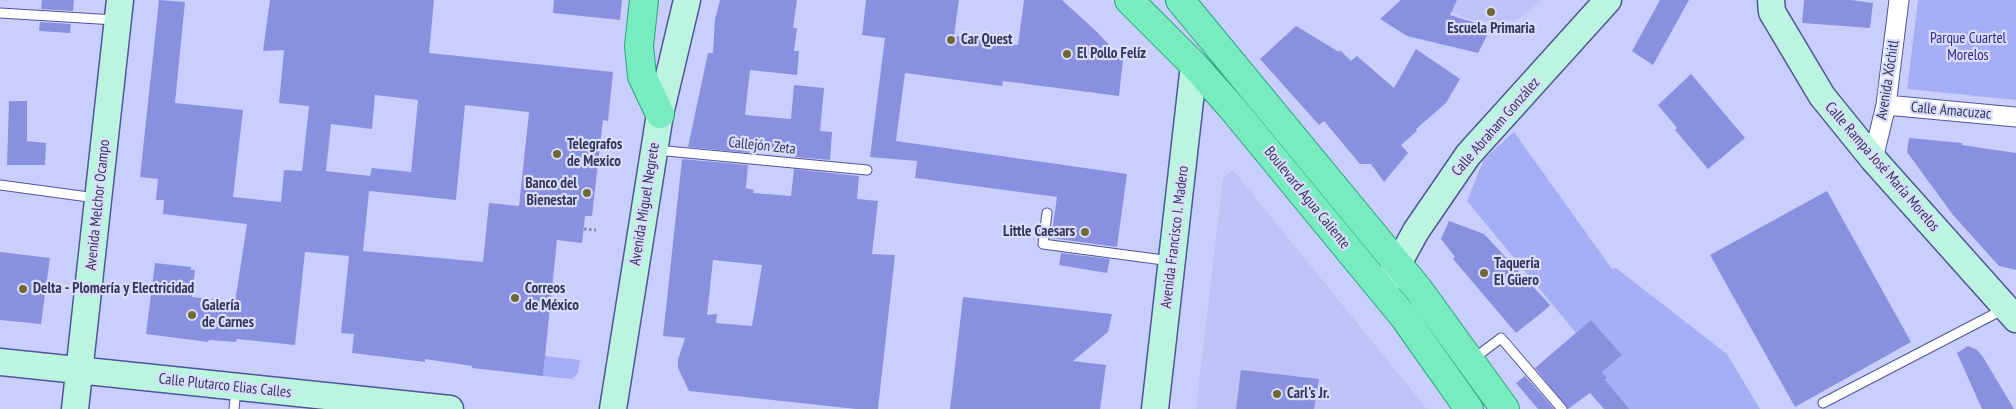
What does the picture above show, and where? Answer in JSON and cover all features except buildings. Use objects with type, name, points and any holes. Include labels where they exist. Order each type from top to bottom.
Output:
[{"type":"main road","points":[[644,0],[639,46],[642,76],[660,114]]},
{"type":"main road","name":"Boulevard Agua Caliente","points":[[1129,0],[1194,65],[1383,291],[1404,317],[1469,409]]},
{"type":"main road","points":[[1173,0],[1194,65]]},
{"type":"main road","name":"Boulevard Agua Caliente","points":[[1180,0],[1397,263],[1505,409]]},
{"type":"street","name":"Avenida Miguel Negrete","points":[[613,409],[660,114],[687,0]]},
{"type":"street","name":"Calle Abraham González","points":[[1383,291],[1397,263],[1468,155],[1608,0]]},
{"type":"street","name":"Avenida Xóchitl","points":[[1873,158],[1886,105],[1899,0]]},
{"type":"street","name":"Calle Rampa José María Morelos","points":[[1770,4],[1822,96],[1873,158],[2011,313]]},
{"type":"street","name":"Avenida Melchor Ocampo","points":[[75,409],[119,10]]},
{"type":"street","name":"Avenida Francisco I. Madero","points":[[1155,409],[1194,65]]},
{"type":"street","name":"Calle Amacuzac","points":[[1886,105],[2016,117]]},
{"type":"street","name":"Calle Plutarco Elias Calles","points":[[0,362],[80,370],[235,398],[305,398],[450,409]]},
{"type":"lane","points":[[0,13],[119,10]]},
{"type":"lane","name":"Callejón Zeta","points":[[654,150],[867,170]]},
{"type":"lane","points":[[0,184],[98,199]]},
{"type":"lane","points":[[1047,213],[1043,244],[1172,261]]},
{"type":"lane","points":[[1823,403],[2011,313]]},
{"type":"lane","points":[[1470,361],[1501,338],[1562,409]]},
{"type":"path","points":[[584,229],[596,230]]},
{"type":"shaded area","name":"Escuela Primaria","points":[[1427,0],[1542,0],[1525,15],[1515,20],[1492,23],[1465,18]]},
{"type":"shaded area","points":[[1233,170],[1427,409],[1196,409],[1223,178]]},
{"type":"green space","name":"Parque Cuartel Morelos","points":[[1918,0],[2016,0],[2016,100],[1907,89]]},
{"type":"green space","points":[[1514,132],[1612,269],[1616,268],[1727,354],[1760,409],[1614,409],[1602,392],[1607,378],[1602,372],[1622,355],[1591,320],[1576,333],[1467,201],[1484,159]]},
{"type":"green space","points":[[545,356],[580,360],[578,373],[572,379],[543,376]]},
{"type":"place","name":"Escuela Primaria","points":[[1491,12]]},
{"type":"place","name":"Car Quest","points":[[951,40]]},
{"type":"place","name":"El Pollo Felíz","points":[[1067,54]]},
{"type":"place","name":"Telegrafos de Mexico","points":[[557,154]]},
{"type":"place","name":"Banco del Bienestar","points":[[587,193]]},
{"type":"place","name":"Little Caesars","points":[[1085,232]]},
{"type":"place","name":"Taquería El Güero","points":[[1484,273]]},
{"type":"place","name":"Delta - Plomería y Electricidad","points":[[23,289]]},
{"type":"place","name":"Correos de México","points":[[515,298]]},
{"type":"place","name":"Galería de Carnes","points":[[192,315]]},
{"type":"place","name":"Carl's Jr.","points":[[1277,394]]}]
